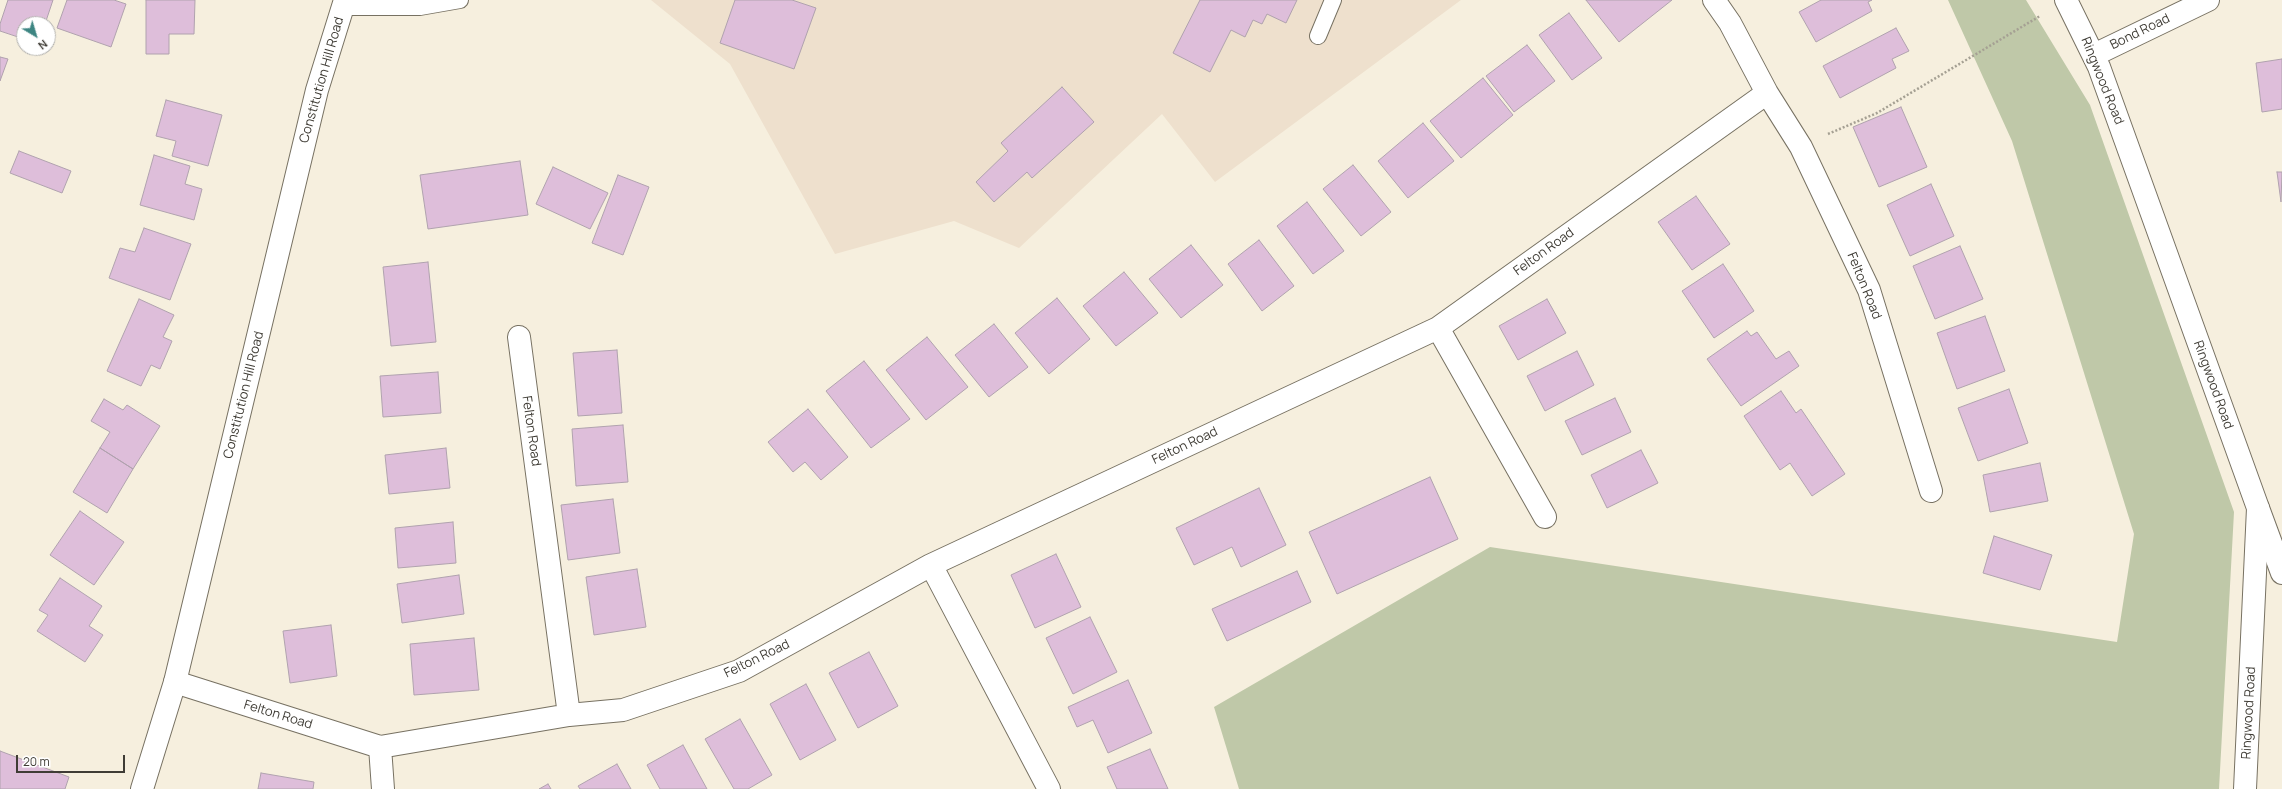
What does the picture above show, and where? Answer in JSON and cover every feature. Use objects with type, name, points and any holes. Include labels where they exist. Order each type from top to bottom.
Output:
[{"type":"street","name":"Felton Road","points":[[1714,0],[1730,23],[1767,92],[1801,147],[1869,290],[1931,491]]},
{"type":"street","name":"Ringwood Road","points":[[2066,0],[2094,54],[2258,508],[2245,789]]},
{"type":"street","name":"Bond Road","points":[[2094,54],[2208,0]]},
{"type":"street","name":"Constitution Hill Road","points":[[142,789],[175,682],[317,90],[344,4]]},
{"type":"street","name":"Felton Road","points":[[175,682],[380,747],[569,715],[623,710],[739,671],[931,565],[1438,328],[1767,92]]},
{"type":"street","points":[[1438,328],[1545,517]]},
{"type":"street","name":"Felton Road","points":[[519,337],[569,715]]},
{"type":"street","points":[[2258,508],[2282,573]]},
{"type":"street","points":[[931,565],[1049,789]]},
{"type":"street","points":[[380,747],[383,789]]},
{"type":"lane","points":[[344,4],[420,7],[460,0]]},
{"type":"lane","points":[[1318,36],[1333,0]]},
{"type":"path","points":[[1801,147],[1877,114],[2046,12]]},
{"type":"shaded area","points":[[651,0],[1461,0],[1215,182],[1162,114],[1019,248],[954,221],[835,254],[730,64]]},
{"type":"green space","points":[[1948,0],[2026,0],[2090,105],[2234,512],[2219,789],[1239,789],[1214,707],[1490,547],[2117,642],[2134,534],[2012,141]]},
{"type":"building","points":[[8,0],[53,0],[48,16],[16,16],[16,36],[0,31],[0,24]]},
{"type":"building","points":[[67,0],[114,0],[126,4],[111,47],[57,28]]},
{"type":"building","points":[[146,0],[195,0],[194,34],[169,34],[169,54],[146,54]]},
{"type":"building","points":[[735,0],[792,0],[816,8],[794,69],[720,43]]},
{"type":"building","points":[[1200,0],[1297,0],[1286,23],[1267,14],[1262,24],[1253,20],[1245,37],[1231,30],[1210,72],[1173,53]]},
{"type":"building","points":[[1586,0],[1672,0],[1619,42]]},
{"type":"building","points":[[1821,0],[1872,0],[1868,2],[1872,11],[1816,42],[1799,12]]},
{"type":"building","points":[[1569,13],[1602,58],[1572,80],[1539,35]]},
{"type":"building","points":[[1896,28],[1909,51],[1892,59],[1896,68],[1840,98],[1823,66]]},
{"type":"building","points":[[1527,45],[1555,81],[1514,112],[1486,76]]},
{"type":"building","points":[[0,57],[8,59],[0,81]]},
{"type":"building","points":[[2282,59],[2282,109],[2262,112],[2256,63]]},
{"type":"building","points":[[1483,78],[1513,115],[1461,158],[1430,121]]},
{"type":"building","points":[[1062,87],[1094,122],[1032,178],[1027,172],[994,202],[976,182],[1008,151],[1001,143]]},
{"type":"building","points":[[166,100],[222,115],[208,166],[172,156],[176,141],[156,136]]},
{"type":"building","points":[[1901,107],[1927,167],[1879,187],[1853,127]]},
{"type":"building","points":[[1423,123],[1454,161],[1408,198],[1378,161]]},
{"type":"building","points":[[19,151],[71,171],[62,193],[10,173]]},
{"type":"building","points":[[154,155],[190,166],[185,184],[202,189],[194,220],[140,205]]},
{"type":"building","points":[[520,161],[528,215],[428,229],[420,175]]},
{"type":"building","points":[[1353,165],[1391,212],[1361,236],[1323,189]]},
{"type":"building","points":[[553,167],[608,193],[590,229],[536,204]]},
{"type":"building","points":[[2277,172],[2282,172],[2281,202]]},
{"type":"building","points":[[618,175],[649,187],[623,255],[592,243]]},
{"type":"building","points":[[1931,184],[1954,236],[1910,256],[1887,205]]},
{"type":"building","points":[[1696,196],[1730,244],[1692,270],[1658,222]]},
{"type":"building","points":[[1307,202],[1344,251],[1313,274],[1277,226]]},
{"type":"building","points":[[144,228],[191,244],[170,300],[109,278],[120,248],[135,252]]},
{"type":"building","points":[[1259,240],[1294,286],[1262,311],[1228,264]]},
{"type":"building","points":[[1191,245],[1223,285],[1181,318],[1149,279]]},
{"type":"building","points":[[1960,246],[1983,299],[1935,319],[1913,266]]},
{"type":"building","points":[[428,262],[436,342],[391,346],[383,267]]},
{"type":"building","points":[[1723,264],[1754,311],[1714,338],[1682,291]]},
{"type":"building","points":[[1124,272],[1158,313],[1116,346],[1083,306]]},
{"type":"building","points":[[1057,298],[1090,339],[1049,374],[1015,333]]},
{"type":"building","points":[[139,299],[174,315],[163,337],[172,341],[160,369],[151,365],[141,386],[107,371]]},
{"type":"building","points":[[1547,299],[1566,333],[1518,360],[1499,326]]},
{"type":"building","points":[[1985,316],[2005,371],[1957,389],[1937,333]]},
{"type":"building","points":[[994,324],[1028,367],[989,397],[955,355]]},
{"type":"building","points":[[1747,331],[1751,336],[1757,332],[1776,359],[1789,351],[1799,366],[1741,406],[1707,359]]},
{"type":"building","points":[[927,337],[968,387],[926,420],[886,370]]},
{"type":"building","points":[[617,350],[622,413],[578,416],[573,353]]},
{"type":"building","points":[[1577,351],[1594,385],[1545,411],[1527,376]]},
{"type":"building","points":[[864,361],[910,419],[871,448],[826,391]]},
{"type":"building","points":[[438,372],[441,413],[383,417],[380,376]]},
{"type":"building","points":[[2009,389],[2028,443],[1978,461],[1958,408]]},
{"type":"building","points":[[1781,391],[1796,413],[1801,409],[1845,474],[1812,496],[1790,463],[1780,470],[1744,416]]},
{"type":"building","points":[[1615,398],[1631,432],[1582,455],[1565,421]]},
{"type":"building","points":[[104,399],[123,410],[127,405],[160,426],[133,469],[100,448],[110,432],[91,421]]},
{"type":"building","points":[[808,409],[848,457],[821,480],[805,462],[793,472],[768,442]]},
{"type":"building","points":[[623,425],[628,482],[576,486],[572,429]]},
{"type":"building","points":[[100,448],[133,469],[107,513],[73,492]]},
{"type":"building","points":[[446,448],[450,488],[389,494],[385,455]]},
{"type":"building","points":[[1641,450],[1658,483],[1607,508],[1591,475]]},
{"type":"building","points":[[2040,463],[2048,501],[1990,512],[1983,475]]},
{"type":"building","points":[[1430,477],[1458,539],[1337,594],[1309,532]]},
{"type":"building","points":[[1259,488],[1286,545],[1241,567],[1232,547],[1194,565],[1176,528]]},
{"type":"building","points":[[613,499],[620,553],[568,560],[561,505]]},
{"type":"building","points":[[80,511],[124,542],[94,585],[50,555]]},
{"type":"building","points":[[453,522],[456,563],[398,568],[395,528]]},
{"type":"building","points":[[1994,536],[2052,555],[2040,590],[1983,573]]},
{"type":"building","points":[[1056,554],[1081,607],[1035,628],[1011,575]]},
{"type":"building","points":[[637,569],[646,627],[594,635],[586,577]]},
{"type":"building","points":[[1297,571],[1311,602],[1227,641],[1212,609]]},
{"type":"building","points":[[459,575],[464,614],[402,623],[397,584]]},
{"type":"building","points":[[60,578],[102,606],[89,626],[103,635],[85,662],[37,631],[48,615],[39,610]]},
{"type":"building","points":[[1090,617],[1117,672],[1073,694],[1046,638]]},
{"type":"building","points":[[331,625],[337,676],[290,683],[283,631]]},
{"type":"building","points":[[474,638],[479,690],[414,695],[410,644]]},
{"type":"building","points":[[869,652],[898,706],[858,728],[829,673]]},
{"type":"building","points":[[1128,680],[1152,733],[1108,753],[1093,720],[1077,727],[1068,707]]},
{"type":"building","points":[[806,684],[836,740],[800,760],[770,704]]},
{"type":"building","points":[[740,719],[772,775],[748,789],[734,789],[705,739]]},
{"type":"building","points":[[683,745],[707,789],[660,789],[647,765]]},
{"type":"building","points":[[1150,749],[1168,789],[1117,789],[1107,767]]},
{"type":"building","points":[[0,751],[69,777],[65,789],[0,789]]},
{"type":"building","points":[[617,764],[631,789],[580,789],[578,786]]},
{"type":"building","points":[[261,773],[314,782],[313,789],[258,789]]},
{"type":"building","points":[[548,784],[551,789],[539,789]]}]
